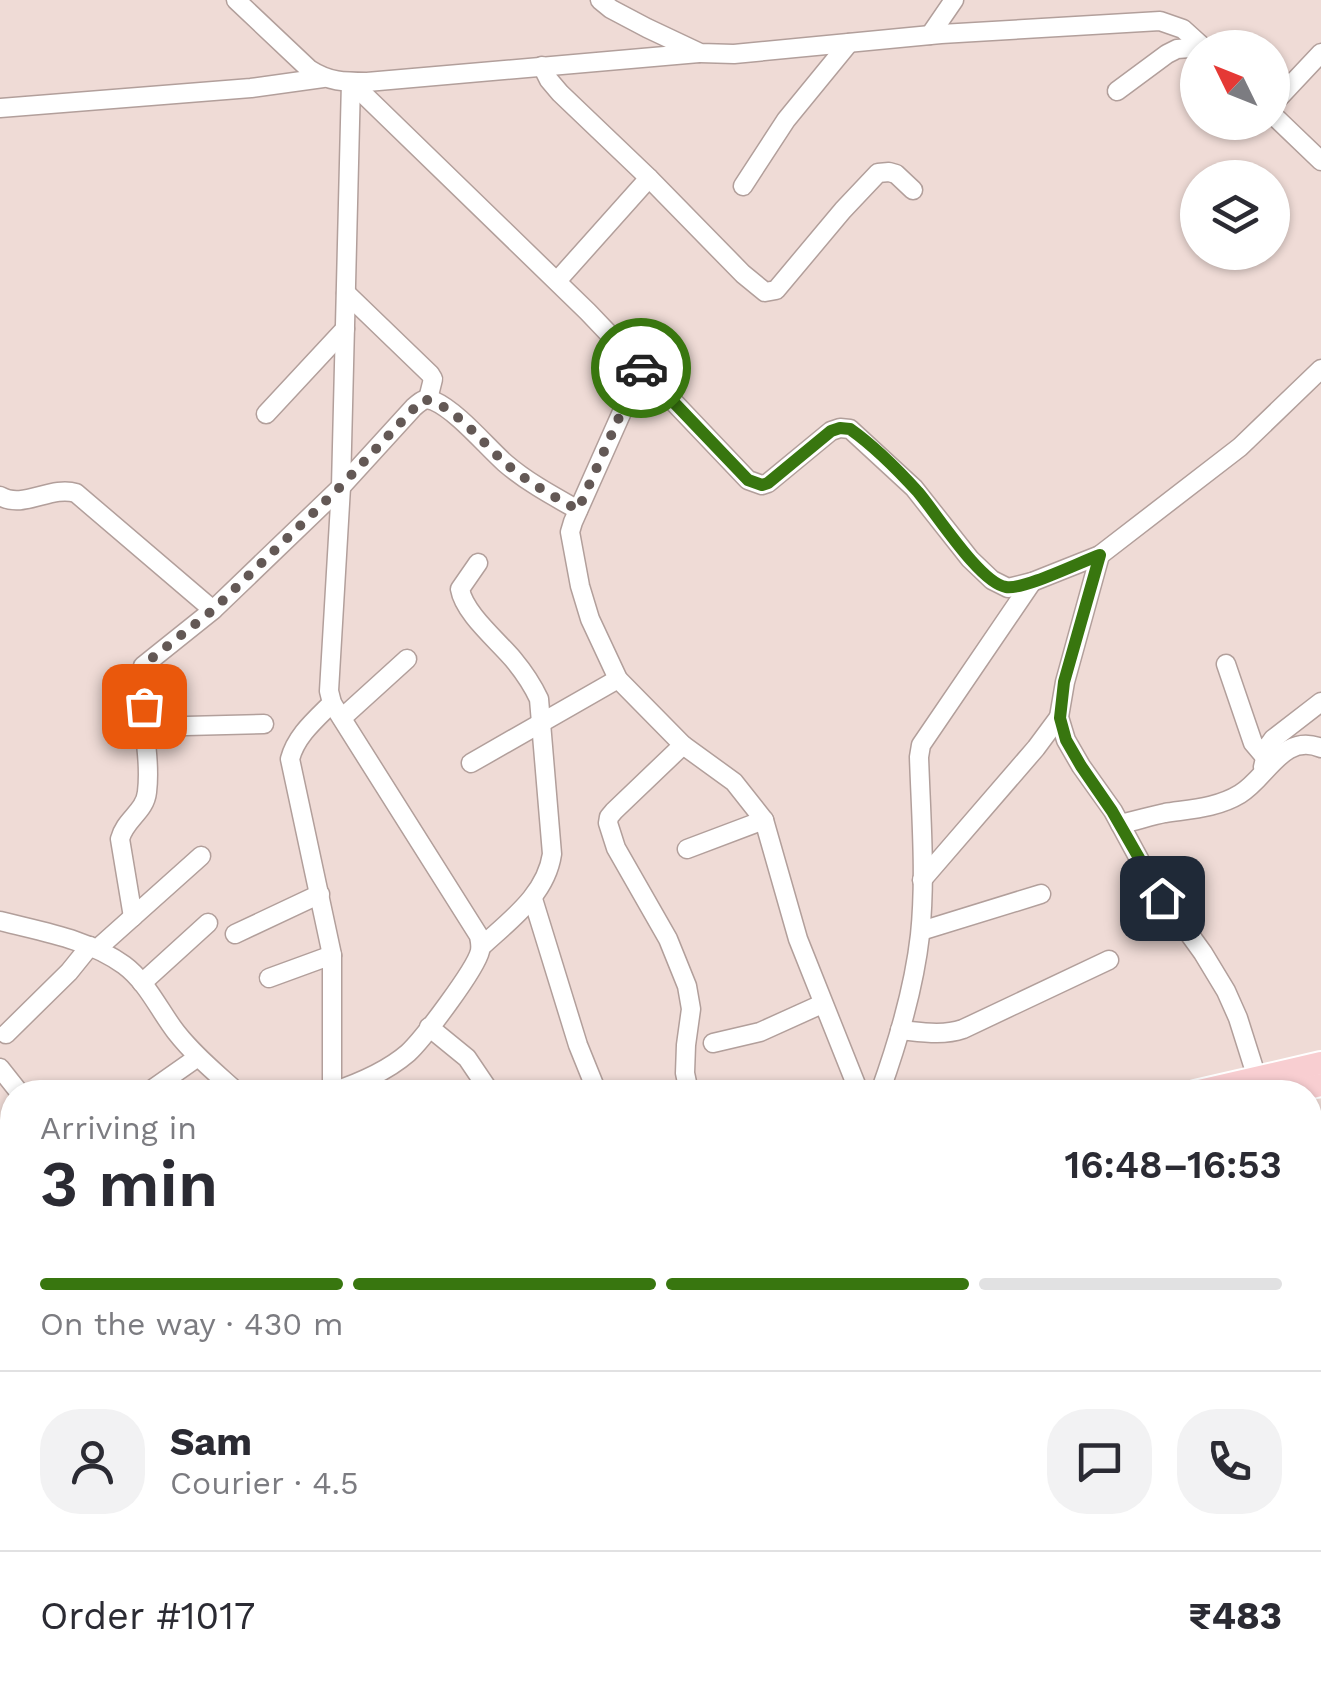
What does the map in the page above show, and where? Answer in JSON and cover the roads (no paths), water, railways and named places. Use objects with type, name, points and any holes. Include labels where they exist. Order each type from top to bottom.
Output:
[{"type":"main road","points":[[1248,1080],[1321,1063]]},
{"type":"street","points":[[236,0],[310,69],[337,82],[700,53],[734,54],[930,35],[1160,21],[1185,30]]},
{"type":"street","points":[[600,0],[610,9],[700,53]]},
{"type":"street","points":[[930,35],[954,0]]},
{"type":"street","points":[[743,186],[786,120],[849,43]]},
{"type":"street","points":[[1117,92],[1168,54],[1180,50]]},
{"type":"street","points":[[1290,86],[1321,53]]},
{"type":"street","points":[[542,66],[560,92],[758,289],[770,293],[776,290],[878,174],[896,174],[912,190]]},
{"type":"street","points":[[0,108],[251,88],[322,78]]},
{"type":"street","points":[[350,82],[557,281],[748,480],[768,483],[831,431],[850,429],[914,488],[970,559],[992,580],[1008,588],[1100,555],[1240,447],[1321,369]]},
{"type":"street","points":[[350,82],[340,487],[329,678],[337,710],[479,936],[481,947]]},
{"type":"street","points":[[1290,131],[1321,161]]},
{"type":"street","points":[[557,281],[650,178]]},
{"type":"street","points":[[346,293],[430,374],[433,379],[428,399]]},
{"type":"street","points":[[266,414],[345,329]]},
{"type":"street","points":[[642,366],[570,532],[580,586],[590,619],[618,679],[683,746],[734,782],[764,820],[798,939],[854,1080]]},
{"type":"street","points":[[133,917],[120,838],[123,828],[146,800],[148,752],[142,666],[213,610],[340,487],[414,407],[428,399],[450,412],[508,466],[578,510]]},
{"type":"street","points":[[0,496],[16,501],[59,491],[76,493],[213,610]]},
{"type":"street","points":[[1100,555],[1064,682],[1060,718],[1071,750],[1120,824],[1151,881],[1226,992],[1257,1078]]},
{"type":"street","points":[[375,1080],[410,1052],[468,973],[481,947],[533,900],[550,867],[539,699],[533,686],[461,597],[460,589],[478,563]]},
{"type":"street","points":[[884,1080],[907,1010],[920,931],[921,745],[1032,582]]},
{"type":"street","points":[[332,1080],[332,954],[290,760],[292,748],[300,736],[407,659]]},
{"type":"street","points":[[1226,664],[1263,764]]},
{"type":"street","points":[[471,764],[618,679]]},
{"type":"street","points":[[1120,824],[1209,807],[1243,792],[1278,733],[1321,702]]},
{"type":"street","points":[[922,880],[1060,718]]},
{"type":"street","points":[[146,727],[264,724]]},
{"type":"street","points":[[683,746],[614,811],[608,824],[616,848],[668,940],[687,986],[691,1009],[686,1080]]},
{"type":"street","points":[[1263,764],[1289,748],[1321,748]]},
{"type":"street","points":[[687,849],[764,820]]},
{"type":"street","points":[[6,1034],[93,947],[201,856]]},
{"type":"street","points":[[235,934],[320,894]]},
{"type":"street","points":[[920,931],[1041,894]]},
{"type":"street","points":[[533,900],[592,1080]]},
{"type":"street","points":[[0,921],[93,947],[125,966],[142,983],[176,1032],[224,1080]]},
{"type":"street","points":[[142,983],[208,923]]},
{"type":"street","points":[[269,978],[332,954]]},
{"type":"street","points":[[900,1030],[933,1033],[963,1029],[1109,960]]},
{"type":"street","points":[[713,1043],[760,1032],[822,1004]]},
{"type":"street","points":[[428,1028],[466,1058],[482,1080]]},
{"type":"street","points":[[165,1080],[198,1057]]}]
